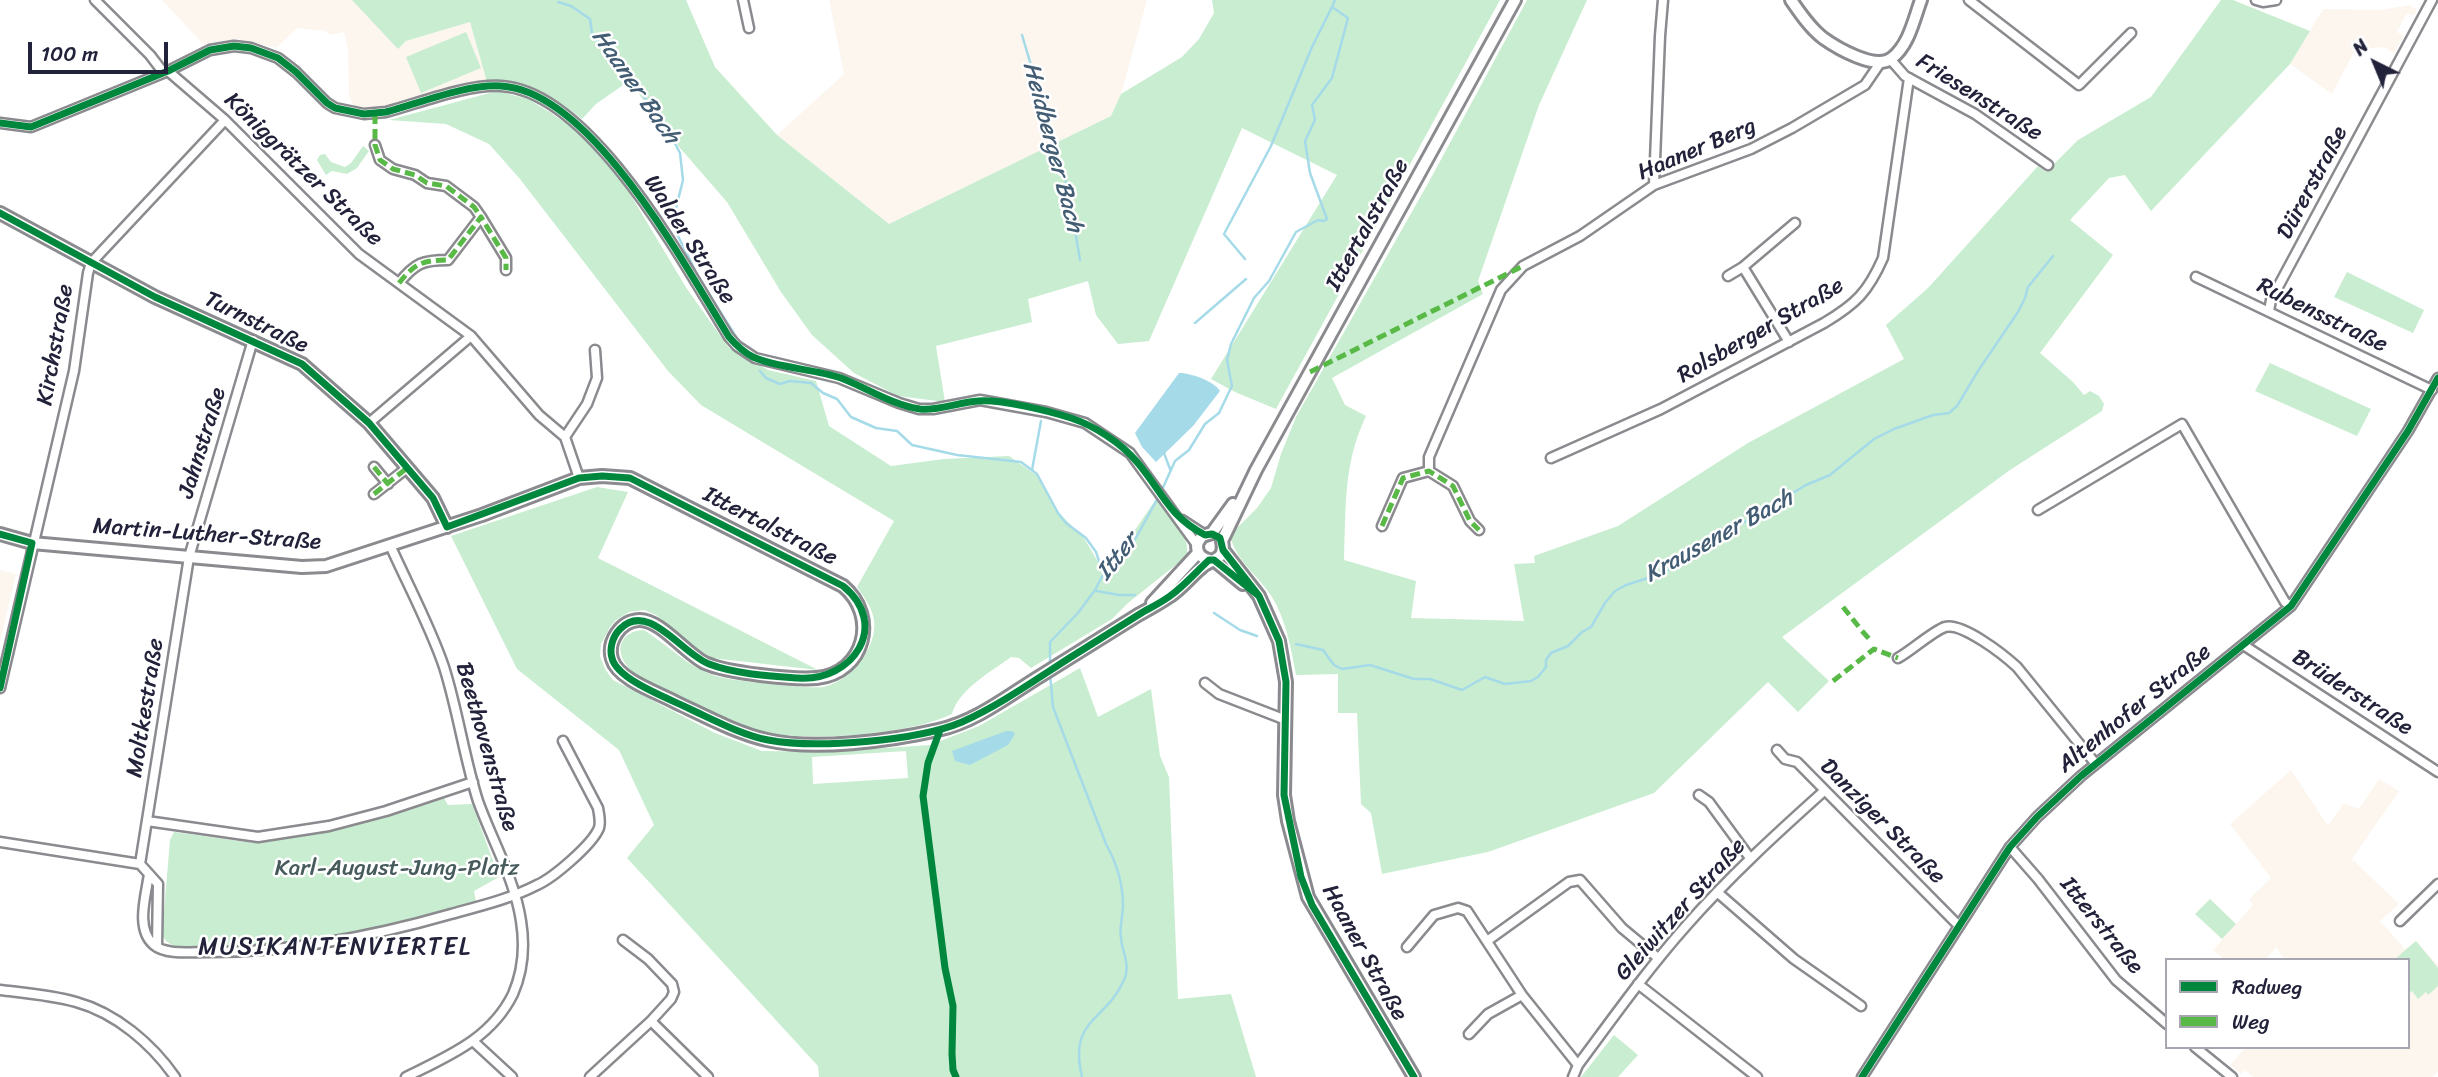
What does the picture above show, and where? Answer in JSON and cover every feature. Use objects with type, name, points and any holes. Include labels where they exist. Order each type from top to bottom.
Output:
[{"type":"main road","name":"Ittertalstraße","points":[[447,527],[579,478],[630,478],[843,586],[857,600],[864,618],[865,630],[862,642],[849,663],[839,671],[819,678],[799,678],[706,663],[685,650],[661,628],[646,621],[633,621],[620,629],[612,644],[611,653],[619,671],[687,708],[743,732],[766,740],[803,745],[940,730],[993,706],[1172,596],[1212,560],[1222,545],[1256,470],[1516,0]]},
{"type":"main road","points":[[1791,0],[1823,38],[1861,58],[1885,61],[1906,41],[1921,0]]},
{"type":"main road","name":"Turnstraße","points":[[0,213],[155,297],[302,364],[369,423],[440,508],[447,527]]},
{"type":"main road","name":"Ittertalstraße","points":[[1143,612],[1197,549],[1256,470]]},
{"type":"main road","name":"Martin-Luther-Straße","points":[[0,534],[33,542],[317,567],[336,564],[447,527]]},
{"type":"main road","points":[[1208,534],[1222,545]]},
{"type":"main road","name":"Haaner Straße","points":[[1222,545],[1259,596],[1273,623],[1283,662],[1286,720],[1284,795],[1293,843],[1308,897],[1414,1077]]},
{"type":"main road","points":[[1197,549],[1203,558],[1212,560]]},
{"type":"main road","name":"Haaner Straße","points":[[1212,560],[1259,596]]},
{"type":"street","name":"Königgrätzer Straße","points":[[95,0],[166,72],[225,120],[359,254],[471,337],[539,415],[565,437]]},
{"type":"street","points":[[743,0],[749,28]]},
{"type":"street","points":[[1654,185],[1663,0]]},
{"type":"street","points":[[1969,0],[2079,85],[2131,33]]},
{"type":"street","points":[[2256,0],[2276,0]]},
{"type":"street","name":"Dürerstraße","points":[[2269,311],[2271,300],[2432,0]]},
{"type":"street","name":"Walder Straße","points":[[0,123],[31,127],[166,72],[210,50],[234,46],[251,48],[278,58],[327,103],[346,111],[375,114],[485,86],[506,87],[541,99],[564,114],[619,169],[649,207],[729,337],[755,358],[839,377],[919,409],[980,400],[1070,418],[1103,434],[1130,453],[1177,517]]},
{"type":"street","name":"Haaner Berg","points":[[1429,471],[1429,457],[1501,290],[1523,266],[1580,236],[1654,185],[1751,149],[1793,128],[1865,85],[1885,61]]},
{"type":"street","name":"Friesenstraße","points":[[1885,61],[1909,78],[1975,114],[2048,165]]},
{"type":"street","name":"Rolsberger Straße","points":[[1551,458],[1661,409],[1789,342],[1847,309],[1864,295],[1883,258],[1909,78]]},
{"type":"street","name":"Kirchstraße","points":[[0,688],[74,371],[91,263],[225,120]]},
{"type":"street","points":[[0,123],[0,134]]},
{"type":"street","points":[[375,145],[376,155],[386,165],[415,175],[427,183],[446,186],[474,207],[506,258],[506,270]]},
{"type":"street","points":[[399,283],[412,267],[430,260],[448,260],[481,217]]},
{"type":"street","points":[[1728,276],[1743,267],[1795,223]]},
{"type":"street","points":[[1743,267],[1789,342]]},
{"type":"street","name":"Rubensstraße","points":[[2196,278],[2432,390]]},
{"type":"street","points":[[369,423],[471,337]]},
{"type":"street","name":"Jahnstraße","points":[[189,557],[254,340]]},
{"type":"street","points":[[579,478],[565,437],[587,404],[597,378],[595,350]]},
{"type":"street","name":"Altenhofer Straße","points":[[1862,1077],[2010,847],[2046,808],[2095,763],[2291,607],[2360,505],[2438,378]]},
{"type":"street","points":[[2038,510],[2182,424],[2291,607]]},
{"type":"street","points":[[374,467],[388,484]]},
{"type":"street","points":[[374,494],[407,468]]},
{"type":"street","points":[[1382,526],[1403,478],[1429,471],[1453,486],[1470,521],[1479,530]]},
{"type":"street","points":[[1177,517],[1208,534]]},
{"type":"street","points":[[1177,517],[1197,549]]},
{"type":"street","name":"Beethovenstraße","points":[[390,545],[443,666],[472,782],[514,895],[521,921],[523,947],[522,968],[513,993],[501,1014],[473,1041],[406,1077]]},
{"type":"street","name":"Moltkestraße","points":[[140,864],[189,557]]},
{"type":"street","points":[[1898,658],[1943,628],[1959,629],[2003,655],[2017,667],[2095,763]]},
{"type":"street","name":"Brüderstraße","points":[[2245,646],[2438,772]]},
{"type":"street","points":[[1205,683],[1219,694],[1286,720]]},
{"type":"street","points":[[149,874],[144,932],[157,947],[176,951],[219,953],[307,946],[388,932],[514,895],[552,876],[592,839],[598,830],[598,807],[563,741]]},
{"type":"street","name":"Danziger Straße","points":[[1777,750],[1785,759],[1797,762],[1958,925]]},
{"type":"street","points":[[147,821],[251,837],[285,834],[386,811],[472,782]]},
{"type":"street","name":"Gleiwitzer Straße","points":[[1573,1077],[1578,1065],[1658,958],[1750,858],[1824,791]]},
{"type":"street","points":[[1699,795],[1709,802],[1750,858]]},
{"type":"street","points":[[0,842],[140,864],[158,884],[157,947]]},
{"type":"street","name":"Itterstraße","points":[[2010,847],[2038,879],[2116,981],[2165,1022]]},
{"type":"street","points":[[1487,941],[1569,882],[1580,880],[1622,928],[1658,958]]},
{"type":"street","points":[[2400,921],[2438,884]]},
{"type":"street","points":[[1717,892],[1794,958],[1861,1006]]},
{"type":"street","points":[[1407,947],[1429,919],[1458,908],[1467,911],[1522,995],[1578,1065]]},
{"type":"street","points":[[590,1077],[651,1021],[674,992],[672,984],[648,959],[623,940]]},
{"type":"street","points":[[1638,984],[1757,1077]]},
{"type":"street","points":[[0,989],[78,1002],[100,1011],[151,1048],[175,1077]]},
{"type":"street","points":[[1469,1034],[1488,1014],[1522,995]]},
{"type":"street","points":[[651,1021],[708,1077]]},
{"type":"street","points":[[473,1041],[512,1077]]},
{"type":"street","points":[[2197,1049],[2232,1077]]},
{"type":"shaded area","points":[[162,0],[367,0],[406,41],[470,22],[487,82],[388,108],[355,110],[349,95],[348,49],[344,32],[331,35],[325,31],[297,28],[276,48],[238,39],[203,44]]},
{"type":"shaded area","points":[[829,0],[1147,0],[1121,94],[1111,116],[889,224],[777,135],[844,74]]},
{"type":"shaded area","points":[[2409,5],[2417,9],[2414,16],[2407,13],[2397,32],[2404,36],[2394,53],[2384,47],[2355,50],[2332,94],[2290,64],[2323,9],[2381,10]]},
{"type":"shaded area","points":[[0,570],[16,574],[0,642]]},
{"type":"shaded area","points":[[2291,770],[2328,826],[2344,803],[2359,809],[2379,779],[2399,791],[2352,859],[2399,904],[2380,921],[2405,949],[2416,941],[2438,965],[2438,1072],[2432,1077],[2253,1077],[2245,1070],[2241,1074],[2230,1065],[2244,1049],[2410,1049],[2410,958],[2283,958],[2276,947],[2268,958],[2223,958],[2213,950],[2253,905],[2249,899],[2271,878],[2230,824]]},
{"type":"green space","points":[[352,0],[686,0],[715,67],[777,135],[889,224],[1111,116],[1121,94],[1182,57],[1199,39],[1214,13],[1212,0],[1500,0],[1276,409],[1211,379],[1337,175],[1242,128],[1149,341],[1118,344],[1096,315],[1088,281],[1028,299],[1032,322],[936,346],[945,402],[898,396],[854,373],[812,335],[781,292],[727,202],[680,148],[629,81],[596,104],[582,119],[560,103],[527,87],[487,82],[470,22],[406,41],[398,49]]},
{"type":"green space","points":[[1527,0],[1587,0],[1539,105],[1478,281],[1483,294],[1332,378],[1345,405],[1366,416],[1349,469],[1344,560],[1416,581],[1411,618],[1524,621],[1514,564],[1535,563],[1534,556],[1618,526],[1748,443],[1904,359],[1886,325],[1928,288],[2038,166],[2046,172],[2078,140],[2151,97],[2221,0],[2233,0],[2310,31],[2290,64],[2151,211],[2125,175],[2109,178],[2070,220],[2113,255],[2040,353],[2084,395],[2090,391],[2099,396],[2104,404],[2102,411],[2010,470],[1782,637],[1829,681],[1798,712],[1768,682],[1654,793],[1488,852],[1382,874],[1371,813],[1361,804],[1357,713],[1338,713],[1338,674],[1296,675],[1277,606],[1234,548],[1231,539],[1236,529],[1257,508],[1271,488],[1296,417],[1431,178]]},
{"type":"green space","points":[[466,32],[481,68],[421,93],[406,57]]},
{"type":"green space","points":[[497,91],[528,99],[551,113],[570,126],[607,161],[621,179],[687,289],[729,348],[768,370],[816,381],[829,426],[891,466],[944,459],[1009,456],[1039,477],[1059,513],[1084,538],[1101,567],[1116,558],[1156,499],[1186,540],[1187,556],[1112,619],[1031,668],[1019,658],[1011,657],[968,689],[955,705],[952,714],[908,728],[850,735],[792,736],[767,733],[727,720],[644,679],[625,664],[621,646],[629,634],[644,630],[688,662],[716,676],[786,686],[814,687],[833,684],[843,678],[860,662],[872,641],[873,615],[857,587],[894,521],[701,405],[668,371],[520,179],[489,144],[446,124],[389,120]]},
{"type":"green space","points":[[363,146],[369,151],[357,168],[347,174],[332,171],[326,175],[317,160],[320,155],[325,154],[331,162],[345,167]]},
{"type":"green space","points":[[2347,272],[2424,310],[2413,333],[2334,297]]},
{"type":"green space","points":[[2270,363],[2371,409],[2357,436],[2255,391]]},
{"type":"green space","points":[[597,487],[628,492],[598,558],[818,670],[712,658],[656,615],[644,610],[629,612],[610,627],[601,644],[600,656],[605,669],[613,680],[715,733],[762,751],[827,752],[930,745],[979,726],[1080,668],[1098,717],[1151,689],[1160,756],[1169,777],[1178,999],[1231,994],[1256,1077],[819,1077],[818,1066],[627,858],[654,825],[619,750],[517,669],[451,536]],"holes":[[[906,751],[908,778],[813,784],[812,757]]]},
{"type":"green space","name":"Karl-August-Jung-Platz","points":[[443,796],[448,805],[472,804],[499,877],[474,891],[476,902],[374,932],[278,947],[175,947],[162,935],[170,840],[174,832],[254,843],[360,822]]},
{"type":"green space","points":[[2210,899],[2236,924],[2222,939],[2195,914]]},
{"type":"green space","points":[[2416,941],[2438,968],[2438,986],[2418,999],[2412,991],[2410,992],[2410,958],[2396,958]]},
{"type":"green space","points":[[1614,1035],[1638,1055],[1618,1077],[1581,1077]]},
{"type":"water","points":[[1179,373],[1202,378],[1220,391],[1193,426],[1156,462],[1142,447],[1135,433]]},
{"type":"water","points":[[1006,731],[1015,734],[1008,745],[970,765],[955,761],[952,751]]},
{"type":"waterway","name":"Itter","points":[[1161,492],[1175,461],[1189,450],[1205,424],[1219,413],[1232,386],[1227,360],[1231,344],[1254,298],[1269,281],[1296,232],[1318,220],[1327,219],[1310,173],[1305,141],[1315,120],[1312,105],[1332,78],[1348,18],[1332,7],[1335,0]]},
{"type":"waterway","name":"Haaner Bach","points":[[558,2],[571,6],[590,19],[592,33],[617,68],[663,121],[680,153],[683,180],[672,224],[699,278],[738,340]]},
{"type":"waterway","points":[[1245,259],[1224,234],[1271,146],[1312,47],[1332,7]]},
{"type":"waterway","name":"Heidberger Bach","points":[[1022,35],[1068,189],[1080,260]]},
{"type":"waterway","name":"Krausener Bach","points":[[1296,644],[1323,650],[1334,665],[1342,669],[1370,665],[1414,679],[1430,679],[1462,690],[1485,677],[1505,684],[1531,681],[1546,667],[1546,660],[1551,653],[1568,646],[1591,627],[1615,591],[1661,574],[1720,542],[1733,529],[1806,485],[1830,475],[1874,439],[1933,415],[1949,413],[1957,406],[2018,312],[2028,287],[2053,256]]},
{"type":"waterway","points":[[1195,323],[1246,279]]},
{"type":"waterway","name":"Haaner Bach","points":[[760,371],[766,378],[780,384],[790,381],[811,383],[823,393],[837,399],[851,417],[876,428],[897,431],[912,445],[957,455],[1021,462],[1037,474],[1066,523],[1086,538],[1096,552],[1103,573]]},
{"type":"waterway","name":"Heidberger Bach","points":[[1032,470],[1041,421]]},
{"type":"waterway","points":[[1164,453],[1170,469]]},
{"type":"waterway","name":"Itter","points":[[1050,667],[1050,642],[1078,613],[1104,573],[1129,550],[1158,498]]},
{"type":"waterway","name":"Krausener Bach","points":[[1097,591],[1135,595]]},
{"type":"waterway","name":"Krausener Bach","points":[[1214,613],[1240,630],[1257,636]]},
{"type":"waterway","name":"Itter","points":[[1050,674],[1053,707],[1116,866],[1123,897],[1121,934],[1126,974],[1108,1005],[1084,1031],[1079,1058],[1082,1077]]},
{"type":"marked path","points":[[375,114],[375,145],[380,160],[393,169],[415,175],[427,183],[446,186],[474,207],[481,217]]},
{"type":"marked path","points":[[399,283],[420,264],[448,260],[481,217],[506,258],[506,270]]},
{"type":"marked path","points":[[1310,372],[1523,266]]},
{"type":"marked path","points":[[374,467],[388,484]]},
{"type":"marked path","points":[[374,494],[407,468]]},
{"type":"marked path","points":[[1382,526],[1403,478],[1429,471],[1453,486],[1470,521],[1479,530]]},
{"type":"marked path","points":[[1843,607],[1859,627]]},
{"type":"marked path","points":[[1862,631],[1872,642]]},
{"type":"marked path","points":[[1833,681],[1874,649],[1898,658]]},
{"type":"cycle path","points":[[0,123],[31,127],[168,71],[210,50],[234,46],[251,48],[278,58],[327,103],[335,108],[364,114],[386,112],[458,91],[487,86],[501,86],[535,95],[569,117],[602,149],[662,228],[729,337],[749,355],[773,364],[841,378],[910,407],[934,409],[978,401],[1012,404],[1071,418],[1107,436],[1137,462],[1182,520],[1205,535],[1212,534],[1220,538],[1223,550],[1259,596],[1279,641],[1286,682],[1284,795],[1301,877],[1312,905],[1414,1077]]},
{"type":"cycle path","points":[[0,213],[155,297],[302,364],[369,423],[433,498],[447,527],[579,478],[630,478],[843,586],[857,601],[864,617],[864,633],[859,648],[849,661],[835,671],[818,677],[764,675],[709,664],[665,632],[642,621],[631,622],[615,635],[611,654],[623,674],[658,694],[758,738],[812,744],[866,741],[919,734],[962,722],[1004,700],[1167,598],[1209,560],[1214,560],[1259,596]]},
{"type":"cycle path","points":[[1862,1077],[2010,847],[2037,817],[2081,776],[2291,606],[2408,431],[2438,378]]},
{"type":"cycle path","points":[[0,534],[32,543],[0,688]]},
{"type":"cycle path","points":[[940,730],[928,763],[923,796],[945,968],[953,1006],[952,1054],[956,1077]]},
{"type":"district","name":"MUSIKANTENVIERTEL","points":[[335,948]]}]
